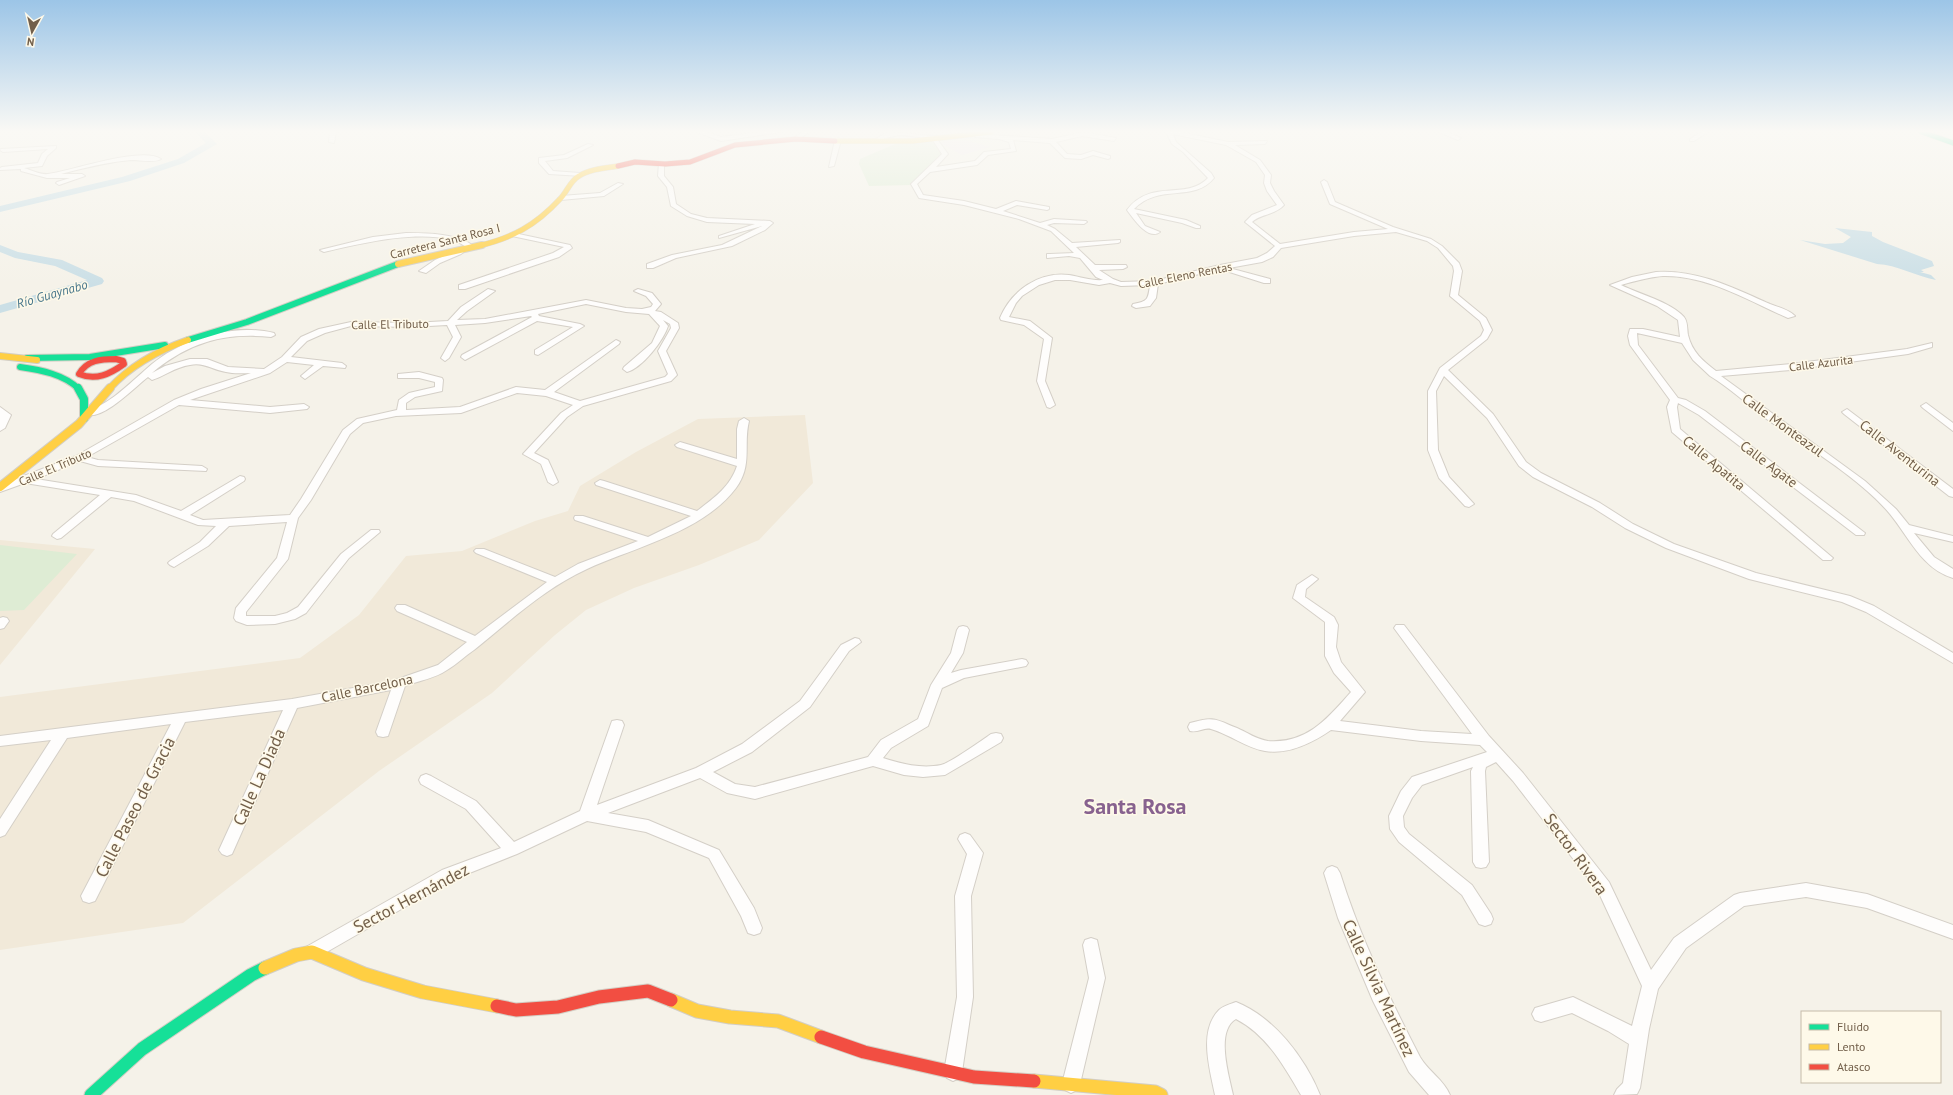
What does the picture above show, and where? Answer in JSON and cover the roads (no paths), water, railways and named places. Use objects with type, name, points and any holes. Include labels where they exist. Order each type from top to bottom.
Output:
[{"type":"street","name":"Carretera Santa Rosa I","points":[[0,488],[5,479],[54,445],[88,415],[103,396],[128,371],[178,343],[248,322],[396,264],[502,240],[514,235],[561,198],[572,183]]},
{"type":"street","points":[[667,183],[670,187],[673,205],[679,210],[707,220],[769,222]]},
{"type":"street","name":"Calle Eleno Rentas","points":[[915,183],[916,190],[921,197],[964,203],[998,212],[1053,230],[1083,256],[1099,274],[1110,281],[1133,285],[1154,283],[1220,267],[1259,260],[1270,255],[1279,246],[1354,234],[1400,231]]},
{"type":"street","points":[[1130,210],[1149,195],[1173,192],[1204,185],[1206,183]]},
{"type":"street","points":[[1267,183],[1270,191],[1282,205],[1275,211],[1252,217],[1248,222],[1279,246]]},
{"type":"street","points":[[1325,183],[1332,199],[1332,203],[1400,231],[1429,240],[1440,247],[1458,271],[1454,296],[1483,320],[1488,330],[1484,337],[1443,370],[1432,391],[1433,450],[1444,478],[1469,504]]},
{"type":"street","points":[[561,198],[602,195],[620,184]]},
{"type":"street","points":[[998,212],[1016,203],[1047,208]]},
{"type":"street","points":[[1130,210],[1184,221],[1198,226]]},
{"type":"street","points":[[1130,210],[1143,227],[1157,232]]},
{"type":"street","points":[[1040,225],[1054,221],[1084,222]]},
{"type":"street","points":[[721,237],[769,222]]},
{"type":"street","points":[[650,266],[660,260],[717,249],[742,241],[768,226],[770,223],[769,222]]},
{"type":"street","points":[[324,250],[363,240],[419,234],[440,235],[466,244],[466,249],[432,264],[423,271]]},
{"type":"street","points":[[462,287],[556,255],[568,248],[568,246],[514,235]]},
{"type":"street","points":[[1071,245],[1118,241]]},
{"type":"street","points":[[1050,256],[1069,254],[1083,256]]},
{"type":"street","points":[[1220,267],[1267,281]]},
{"type":"street","name":"Calle Monteazul","points":[[1791,316],[1693,277],[1671,274],[1656,274],[1614,285],[1667,308],[1681,320],[1688,349],[1713,374],[1854,475],[1885,502],[1907,528],[1923,554],[1931,562],[1953,574]]},
{"type":"street","points":[[1050,405],[1042,381],[1048,338],[1027,323],[1004,318],[1007,307],[1024,290],[1049,278],[1065,277],[1103,284],[1110,281]]},
{"type":"street","points":[[1136,306],[1148,304],[1152,298],[1154,283]]},
{"type":"street","points":[[446,358],[457,337],[450,323],[464,309],[492,291]]},
{"type":"street","points":[[627,369],[652,348],[662,335],[664,326],[647,312],[654,309],[657,304],[649,294],[643,291],[638,291]]},
{"type":"street","name":"Calle El Tributo","points":[[0,488],[25,480],[79,458],[177,402],[204,391],[267,371],[285,359],[304,339],[313,334],[335,327],[369,323],[411,324],[485,321],[535,316],[586,302],[664,316],[674,323],[675,328],[662,351],[673,376],[660,382],[580,404],[564,415],[528,454],[545,462],[553,482]]},
{"type":"street","points":[[465,358],[535,316],[580,326],[538,352]]},
{"type":"street","points":[[1675,400],[1634,345],[1632,336],[1633,331],[1643,331],[1686,341]]},
{"type":"street","points":[[88,415],[106,406],[172,354],[194,344],[227,336],[258,334],[271,335]]},
{"type":"street","points":[[547,393],[616,342]]},
{"type":"street","points":[[0,356],[27,358],[90,357],[178,343]]},
{"type":"street","points":[[27,358],[51,362],[100,361],[147,352],[178,343]]},
{"type":"street","points":[[0,364],[101,376],[178,343]]},
{"type":"street","name":"Calle Azurita","points":[[1713,374],[1791,367],[1908,351],[1929,345]]},
{"type":"street","points":[[113,359],[123,361],[124,364],[117,370]]},
{"type":"street","points":[[285,359],[342,366]]},
{"type":"street","points":[[75,372],[100,361]]},
{"type":"street","points":[[133,385],[142,383],[168,368],[190,362],[207,362],[227,370],[267,371]]},
{"type":"street","points":[[305,376],[322,363]]},
{"type":"street","points":[[15,366],[58,375],[74,385],[83,395],[88,415]]},
{"type":"street","name":"Carretera Santa Rosa I","points":[[88,415],[102,385],[117,370]]},
{"type":"street","points":[[1443,370],[1490,416],[1522,464],[1537,475],[1596,505],[1629,526],[1670,546],[1753,576],[1846,599],[1870,609],[1953,659]]},
{"type":"street","points":[[75,372],[91,385]]},
{"type":"street","points":[[401,376],[419,375],[439,380],[440,389],[412,395],[402,402],[401,413]]},
{"type":"street","points":[[375,532],[345,556],[302,610],[290,616],[275,620],[247,621],[240,618],[240,612],[282,559],[293,518],[306,500],[346,432],[360,421],[401,413],[461,410],[516,390],[547,393],[580,404]]},
{"type":"street","points":[[88,415],[90,395]]},
{"type":"street","name":"Calle Agate","points":[[1675,400],[1683,402],[1702,413],[1860,533]]},
{"type":"street","name":"Calle Apatita","points":[[1675,400],[1672,407],[1676,414],[1674,422],[1675,430],[1827,558]]},
{"type":"street","points":[[177,402],[270,410],[304,407]]},
{"type":"street","points":[[1926,406],[1953,428]]},
{"type":"street","points":[[0,410],[6,415],[0,428]]},
{"type":"street","name":"Calle Aventurina","points":[[1847,412],[1953,494]]},
{"type":"street","name":"Calle Barcelona","points":[[0,741],[292,704],[399,684],[442,668],[542,590],[582,567],[648,541],[689,522],[722,497],[740,474],[742,464],[742,429],[744,421]]},
{"type":"street","points":[[680,446],[742,464]]},
{"type":"street","points":[[79,458],[98,463],[202,469]]},
{"type":"street","points":[[181,516],[240,479]]},
{"type":"street","points":[[25,480],[136,498],[202,523],[226,524],[293,518]]},
{"type":"street","points":[[600,483],[700,514]]},
{"type":"street","points":[[57,536],[108,494]]},
{"type":"street","points":[[579,518],[648,541]]},
{"type":"street","points":[[174,563],[204,544],[226,524]]},
{"type":"street","points":[[1907,528],[1953,539]]},
{"type":"street","points":[[480,551],[556,582]]},
{"type":"street","points":[[1195,726],[1210,723],[1266,746],[1279,746],[1306,740],[1329,725],[1359,692],[1337,669],[1331,656],[1330,636],[1332,625],[1330,620],[1299,598],[1301,588],[1312,579]]},
{"type":"street","points":[[401,608],[476,641]]},
{"type":"street","name":"Sector Rivera","points":[[1400,628],[1484,740],[1518,777],[1604,887],[1650,986]]},
{"type":"street","points":[[873,761],[886,744],[922,722],[937,685],[957,653],[963,630]]},
{"type":"street","name":"Sector Hernández","points":[[312,952],[447,874],[512,850],[586,815],[701,772],[747,748],[805,704],[845,648],[855,642]]},
{"type":"street","points":[[937,685],[961,674],[1022,664]]},
{"type":"street","points":[[383,732],[399,684]]},
{"type":"street","name":"Calle La Diada","points":[[227,850],[292,704]]},
{"type":"street","name":"Calle Paseo de Gracia","points":[[89,896],[180,719]]},
{"type":"street","points":[[618,725],[586,815],[648,826],[714,854],[748,913],[754,928]]},
{"type":"street","points":[[1329,725],[1421,736],[1484,740]]},
{"type":"street","points":[[0,832],[62,734]]},
{"type":"street","points":[[701,772],[732,790],[755,792],[873,761],[904,770],[923,772],[945,770],[996,738]]},
{"type":"street","points":[[1481,862],[1478,771],[1482,764],[1496,754]]},
{"type":"street","points":[[1485,919],[1467,890],[1404,838],[1397,829],[1396,816],[1406,795],[1417,781],[1496,754]]},
{"type":"street","points":[[426,780],[471,805],[512,850]]},
{"type":"street","points":[[953,1072],[965,997],[963,896],[975,853],[966,839]]},
{"type":"street","name":"Calle Silvia Martínez","points":[[1332,873],[1346,918],[1379,995],[1415,1066],[1441,1095]]},
{"type":"street","points":[[1623,1095],[1631,1088],[1638,1040],[1650,986],[1680,943],[1740,900],[1806,890],[1867,901],[1953,932]]},
{"type":"street","points":[[1071,1084],[1097,978],[1091,945]]},
{"type":"street","points":[[91,1095],[142,1049],[251,975],[296,955],[312,952],[364,974],[424,992],[516,1010],[558,1007],[599,997],[648,990],[697,1011],[730,1017],[778,1020],[864,1052],[974,1077],[1155,1092],[1162,1095]]},
{"type":"street","points":[[1541,1014],[1573,1005],[1614,1025],[1638,1040]]},
{"type":"street","points":[[1224,1095],[1215,1042],[1218,1028],[1223,1017],[1236,1010],[1250,1017],[1271,1036],[1288,1056],[1311,1095]]},
{"type":"waterway","name":"Río Guaynabo","points":[[0,209],[110,183]]},
{"type":"waterway","name":"Río Guaynabo","points":[[0,248],[15,255],[58,263],[98,281],[0,309]]},
{"type":"district","name":"Santa Rosa","points":[[1135,806]]}]
